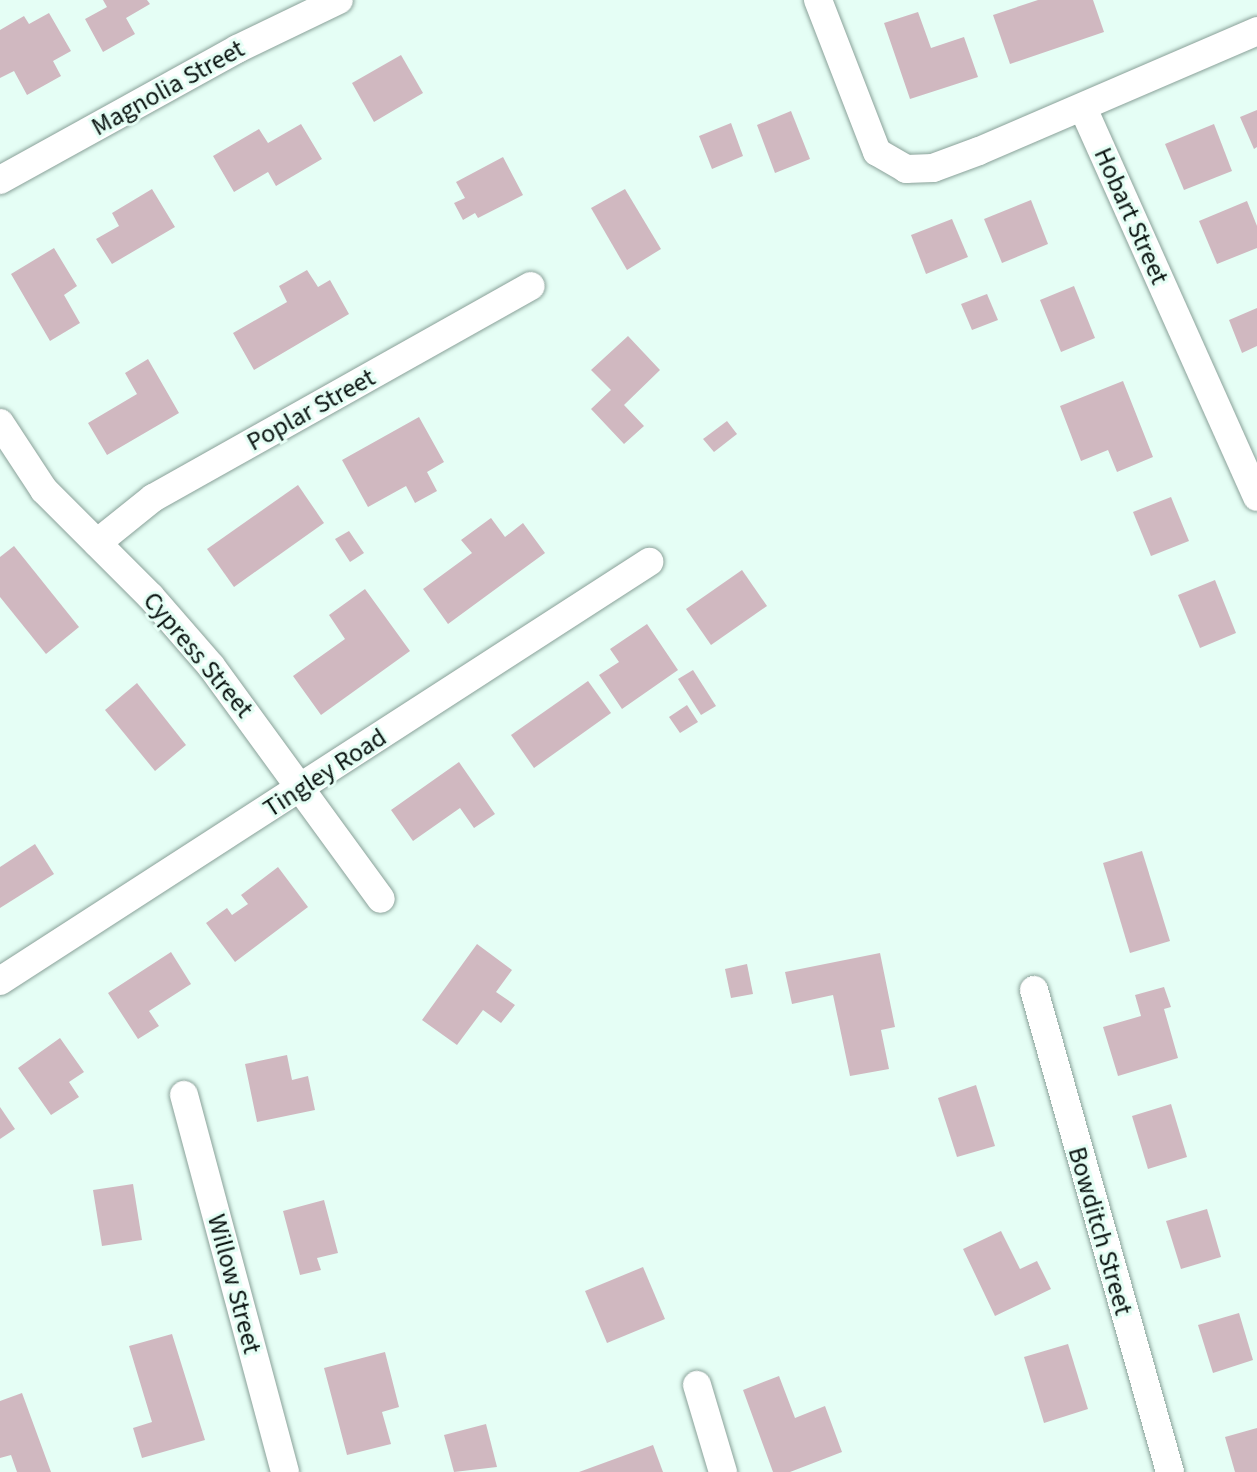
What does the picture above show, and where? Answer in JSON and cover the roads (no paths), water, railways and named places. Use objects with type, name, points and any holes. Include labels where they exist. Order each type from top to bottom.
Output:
[{"type":"street","name":"Magnolia Street","points":[[0,180],[237,49],[339,0]]},
{"type":"street","points":[[818,0],[872,143],[894,166],[933,168],[1083,108],[1257,31]]},
{"type":"street","name":"Hobart Street","points":[[1083,108],[1257,497]]},
{"type":"street","name":"Poplar Street","points":[[97,543],[153,498],[531,286]]},
{"type":"street","name":"Cypress Street","points":[[0,423],[44,490],[193,643],[381,899]]},
{"type":"street","name":"Tingley Road","points":[[0,981],[649,562]]},
{"type":"street","name":"Bowditch Street","points":[[1034,990],[1170,1472]]},
{"type":"street","name":"Willow Street","points":[[184,1095],[285,1472]]},
{"type":"street","points":[[697,1385],[723,1472]]}]
